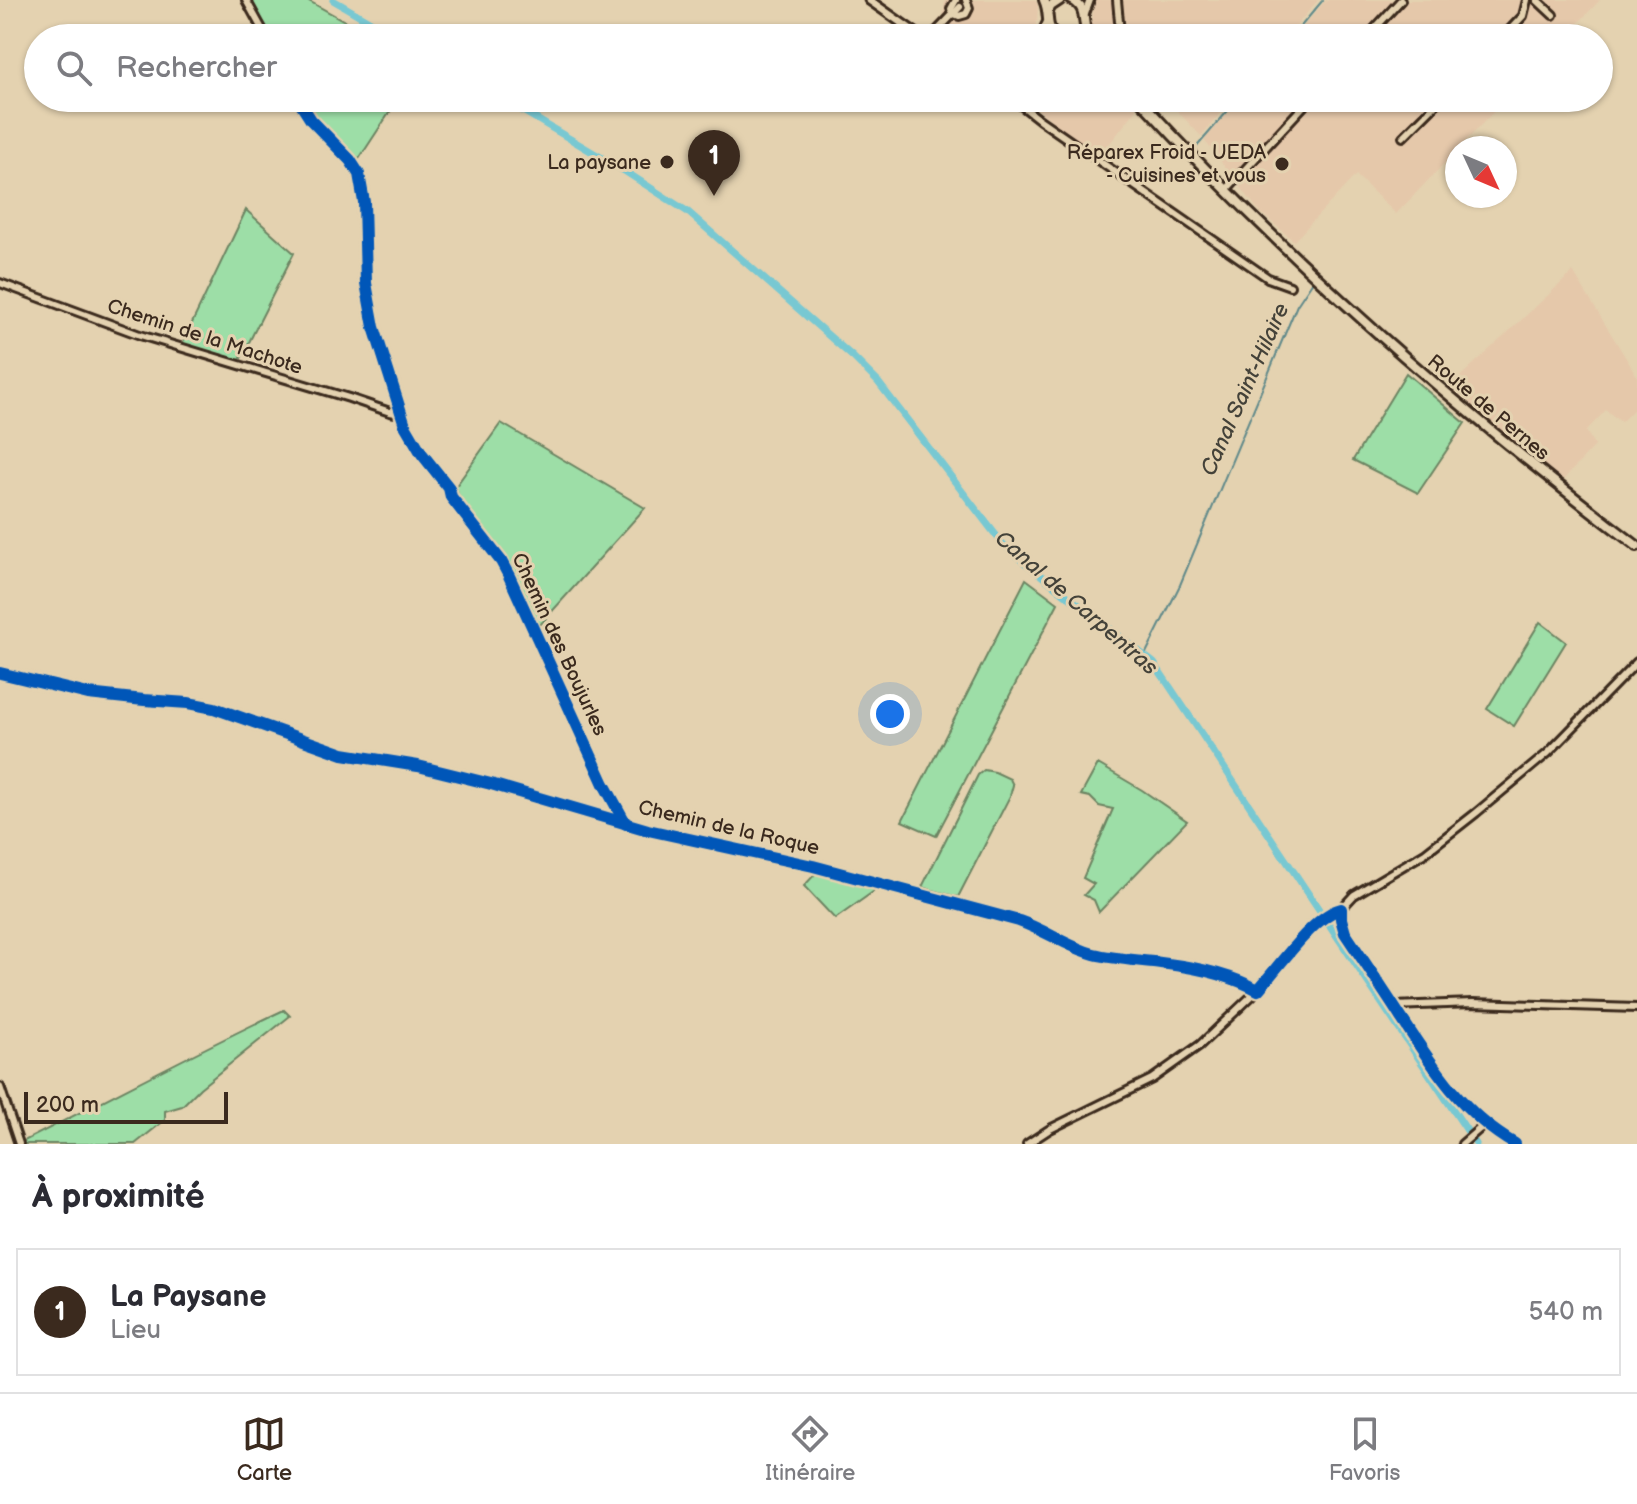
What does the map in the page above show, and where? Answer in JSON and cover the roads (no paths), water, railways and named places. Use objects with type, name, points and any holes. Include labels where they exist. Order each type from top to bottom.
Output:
[{"type":"main road","points":[[1044,0],[1048,11],[1047,23]]},
{"type":"main road","points":[[1048,11],[1060,0]]},
{"type":"main road","points":[[1072,0],[1082,8],[1084,24]]},
{"type":"main road","name":"Route de Pernes","points":[[1151,112],[1226,190],[1326,286],[1505,443],[1637,546]]},
{"type":"street","points":[[246,0],[259,24]]},
{"type":"street","points":[[869,0],[903,24]]},
{"type":"street","points":[[954,14],[966,14],[969,8],[966,0]]},
{"type":"street","points":[[1085,14],[1090,0]]},
{"type":"street","points":[[1117,0],[1119,24]]},
{"type":"street","points":[[1379,24],[1401,0]]},
{"type":"street","points":[[1515,24],[1523,16],[1527,0]]},
{"type":"street","points":[[1537,0],[1553,15]]},
{"type":"street","points":[[944,24],[954,14],[958,4]]},
{"type":"street","name":"Chemin des Boujurles","points":[[306,112],[359,174],[364,202],[366,283],[375,329],[405,425],[422,454],[449,488],[451,497],[501,561],[604,784],[626,824]]},
{"type":"street","points":[[1032,112],[1268,278],[1290,286]]},
{"type":"street","points":[[1226,190],[1298,112]]},
{"type":"street","points":[[1403,137],[1428,112]]},
{"type":"street","name":"Chemin de la Machote","points":[[0,283],[140,335],[401,414]]},
{"type":"street","points":[[1027,1144],[1050,1129],[1152,1079],[1200,1045],[1258,990],[1321,919],[1341,909],[1354,895],[1425,853],[1522,776],[1637,662]]},
{"type":"street","name":"Chemin de la Roque","points":[[0,673],[88,694],[214,708],[343,754],[426,768],[678,838],[828,870],[1019,921],[1090,953],[1171,964],[1221,975],[1258,990]]},
{"type":"street","points":[[1341,909],[1345,933],[1443,1080],[1485,1124],[1515,1144]]},
{"type":"street","points":[[1393,1006],[1473,1003],[1637,1008]]},
{"type":"street","points":[[0,1087],[19,1144]]},
{"type":"street","points":[[1468,1139],[1485,1124]]},
{"type":"waterway","name":"Canal de Carpentras","points":[[333,0],[374,24]]},
{"type":"waterway","name":"Canal Saint-Hilaire","points":[[1303,24],[1323,0]]},
{"type":"waterway","name":"Canal de Carpentras","points":[[525,112],[688,212],[878,382],[1002,543],[1154,663],[1476,1144]]},
{"type":"waterway","name":"Canal Saint-Hilaire","points":[[1193,151],[1227,112]]},
{"type":"waterway","name":"Canal Saint-Hilaire","points":[[1145,655],[1180,585],[1297,305],[1313,281]]},
{"type":"place","name":"La paysane","points":[[667,162]]},
{"type":"place","name":"Réparex Froid - UEDA - Cuisines et vous","points":[[1282,164]]},
{"type":"place","name":"La Paysane","points":[[714,196]]}]
